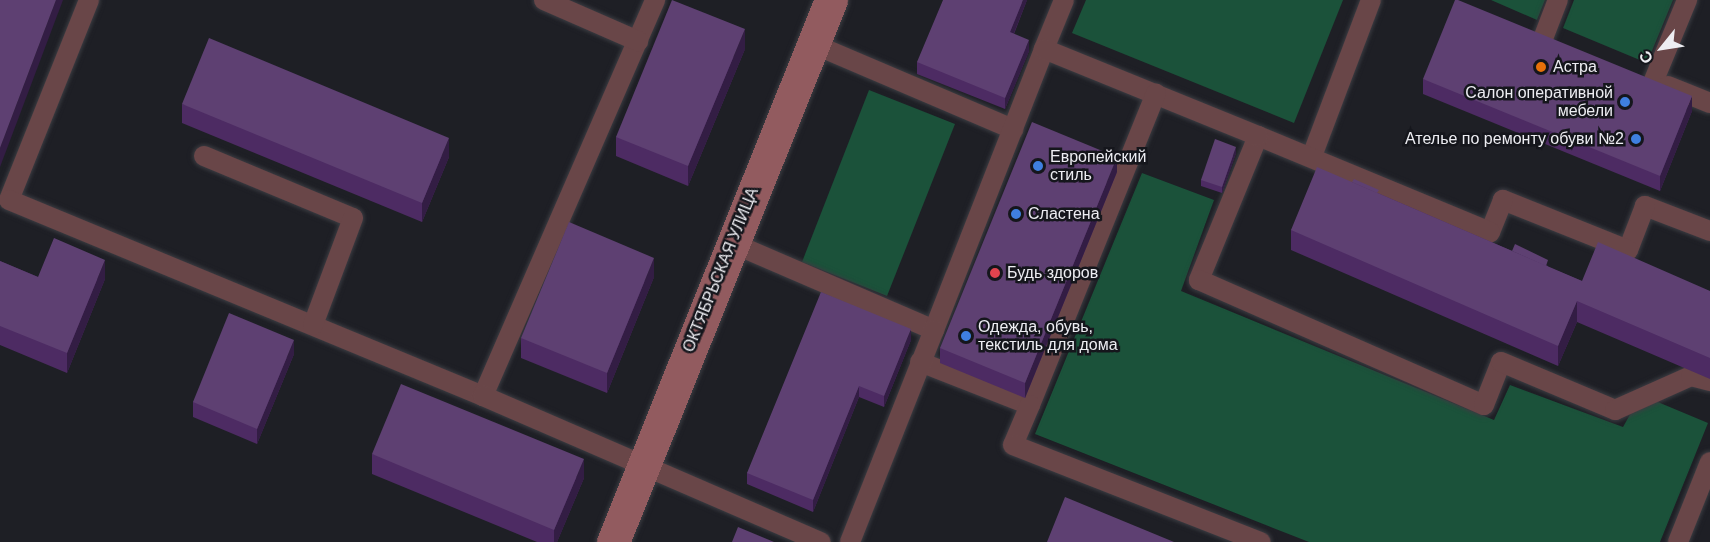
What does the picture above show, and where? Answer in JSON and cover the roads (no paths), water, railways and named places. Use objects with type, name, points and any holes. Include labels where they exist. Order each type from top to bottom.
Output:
[{"type":"main road","name":"ОКТЯБРЬСКАЯ УЛИЦА","points":[[613,542],[811,44],[831,0]]},
{"type":"lane","points":[[88,0],[9,200],[483,396],[821,542]]},
{"type":"lane","points":[[544,0],[638,40]]},
{"type":"lane","points":[[483,396],[655,0]]},
{"type":"lane","points":[[850,542],[1064,0]]},
{"type":"lane","points":[[1312,156],[1371,0]]},
{"type":"lane","points":[[1544,36],[1558,0]]},
{"type":"lane","points":[[1654,80],[1687,0]]},
{"type":"lane","points":[[1522,27],[1566,45]]},
{"type":"lane","points":[[811,44],[1012,129]]},
{"type":"lane","points":[[1044,49],[1312,156],[1490,232],[1503,200],[1628,250],[1645,206],[1709,229]]},
{"type":"lane","points":[[1632,71],[1710,103]]},
{"type":"lane","points":[[1156,93],[1013,444],[1261,542]]},
{"type":"lane","points":[[1258,136],[1199,280],[1484,405],[1501,362],[1615,410],[1691,376],[1710,381]]},
{"type":"lane","points":[[204,156],[353,218],[313,325]]},
{"type":"lane","points":[[732,243],[934,330]]},
{"type":"lane","points":[[920,362],[1030,405]]},
{"type":"lane","points":[[1677,542],[1710,462]]},
{"type":"place","name":"Астра","points":[[1541,67]]},
{"type":"place","name":"Салон оперативной мебели","points":[[1625,102]]},
{"type":"place","name":"Ателье по ремонту обуви №2","points":[[1636,139]]},
{"type":"place","name":"Европейский стиль","points":[[1038,166]]},
{"type":"place","name":"Сластена","points":[[1016,214]]},
{"type":"place","name":"Будь здоров","points":[[995,273]]},
{"type":"place","name":"Одежда, обувь, текстиль для дома","points":[[966,336]]}]
